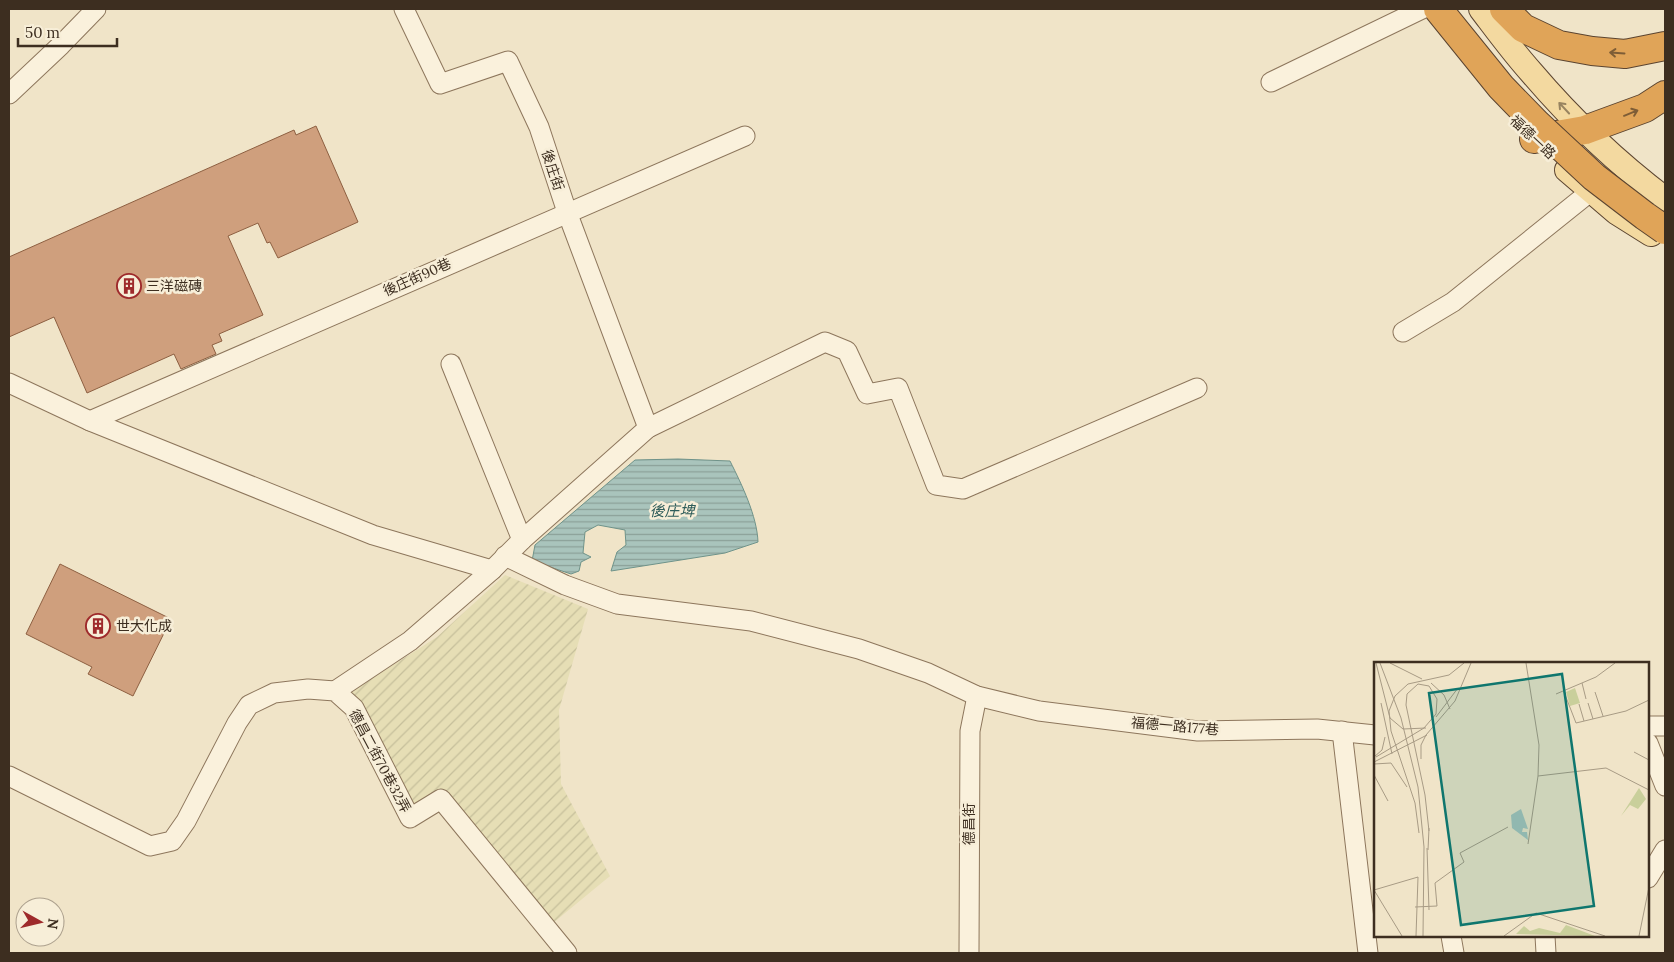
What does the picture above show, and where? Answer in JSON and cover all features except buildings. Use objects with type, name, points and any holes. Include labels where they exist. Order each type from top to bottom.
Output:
[{"type":"highway","points":[[1438,9],[1501,87],[1536,123],[1594,177],[1665,230]]},
{"type":"highway","points":[[1457,9],[1507,75],[1578,144],[1665,217]]},
{"type":"highway","points":[[1504,9],[1522,28],[1560,45],[1592,51],[1625,54],[1665,46]]},
{"type":"highway","points":[[1534,139],[1585,130],[1645,108],[1665,95]]},
{"type":"main road","name":"福德一路","points":[[1422,9],[1497,103],[1534,139],[1616,212],[1665,242]]},
{"type":"main road","points":[[1481,9],[1530,72],[1585,130],[1634,175],[1665,199]]},
{"type":"main road","points":[[1583,184],[1579,161],[1583,152],[1589,146],[1599,147],[1612,154]]},
{"type":"street","points":[[9,94],[96,9]]},
{"type":"street","name":"後庄街","points":[[404,9],[440,84],[508,61],[539,127],[567,212],[648,428]]},
{"type":"street","points":[[1272,82],[1422,9]]},
{"type":"street","name":"後庄街90巷","points":[[90,421],[745,136]]},
{"type":"street","points":[[1403,332],[1453,302],[1583,184]]},
{"type":"street","points":[[9,776],[150,846],[172,841],[186,821],[237,723],[249,706],[274,693],[308,689],[335,691],[410,641],[492,570],[522,540],[648,428],[825,342],[847,350],[867,394],[898,388],[936,484],[962,490],[1197,388]]},
{"type":"street","points":[[451,364],[522,540]]},
{"type":"street","points":[[9,383],[90,421],[373,535],[492,570]]},
{"type":"street","name":"福德一路177巷","points":[[505,556],[565,585],[617,604],[752,620],[859,649],[928,674],[977,696],[1039,711],[1198,731],[1317,729],[1374,735]]},
{"type":"street","name":"德昌二街70巷32弄","points":[[335,691],[354,708],[410,818],[441,800],[567,953]]},
{"type":"street","name":"德昌街","points":[[969,953],[970,731],[977,696]]},
{"type":"street","points":[[1649,726],[1665,726]]},
{"type":"street","points":[[1342,731],[1368,953]]},
{"type":"street","points":[[1649,746],[1665,786]]},
{"type":"street","points":[[1649,876],[1665,850]]},
{"type":"street","points":[[1451,937],[1454,953]]},
{"type":"street","points":[[1545,937],[1546,953]]},
{"type":"shaded area","points":[[505,575],[588,609],[559,710],[561,784],[610,876],[553,923],[447,791],[414,808],[351,692],[437,637]]},
{"type":"water","name":"後庄埤","points":[[635,460],[730,461],[752,511],[758,542],[725,553],[611,571],[617,552],[626,545],[625,530],[598,525],[585,532],[583,553],[591,557],[581,562],[579,571],[571,574],[532,561],[535,545]]},
{"type":"place","name":"三洋磁磚","points":[[129,286]]},
{"type":"place","name":"世大化成","points":[[98,626]]}]
